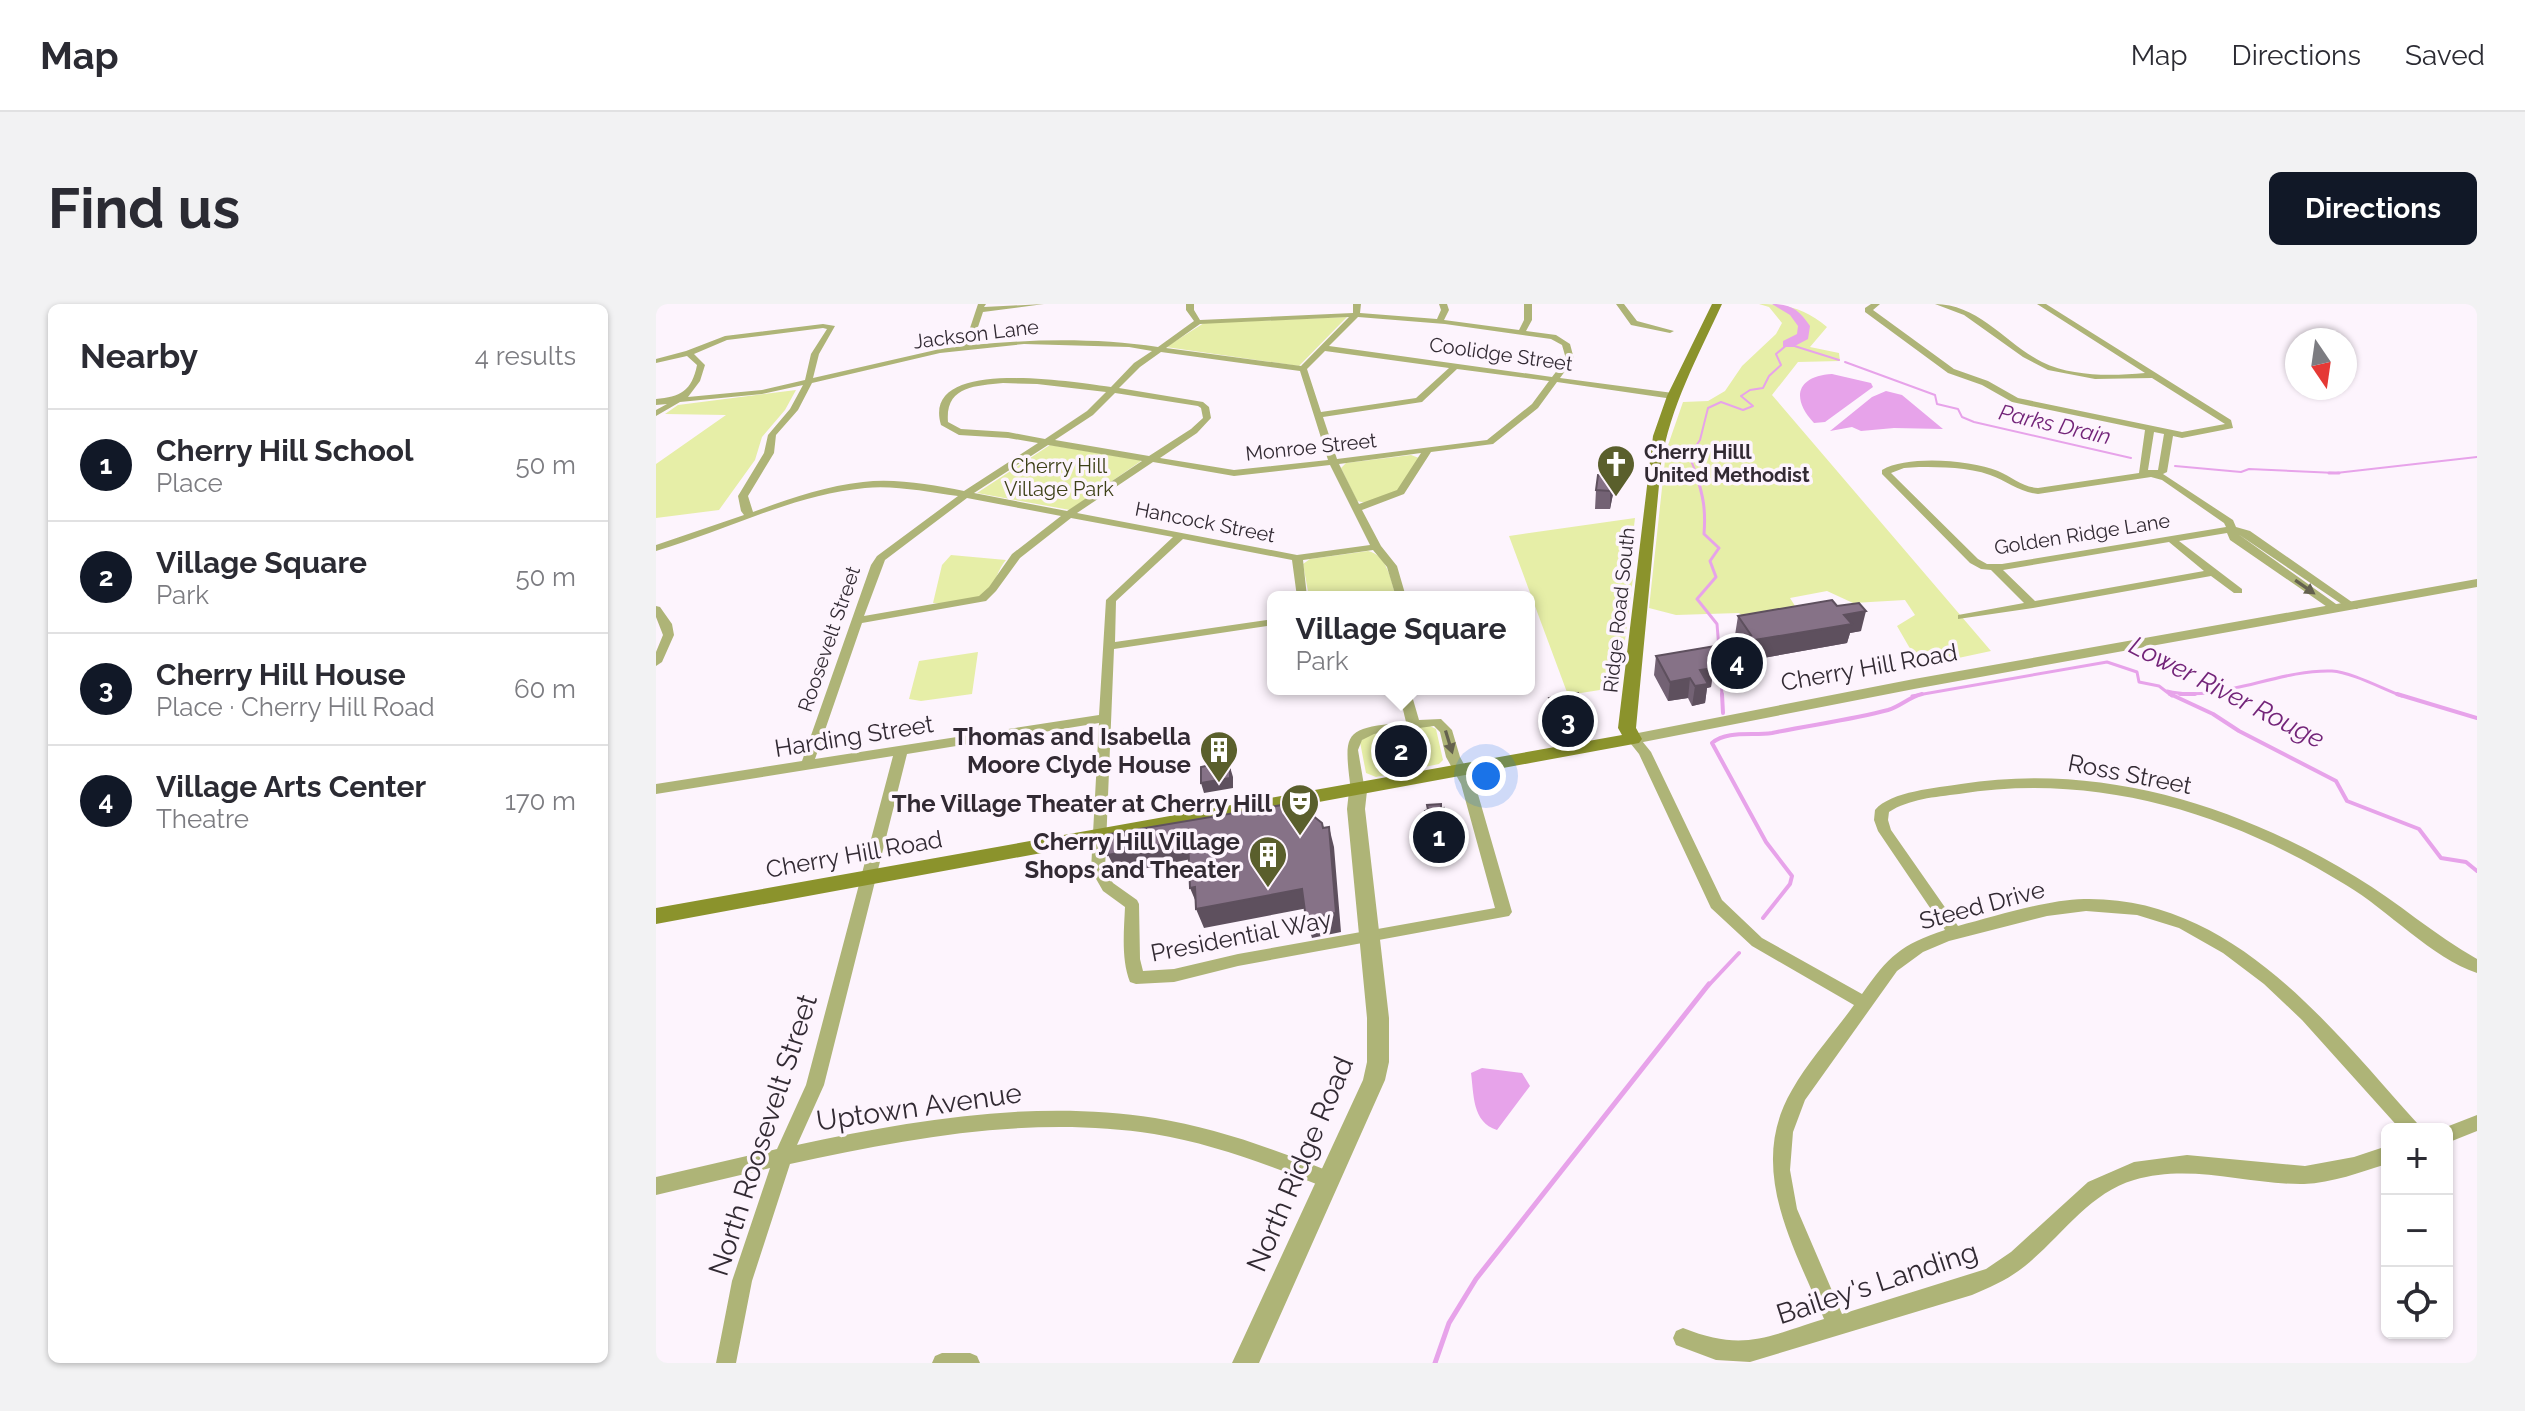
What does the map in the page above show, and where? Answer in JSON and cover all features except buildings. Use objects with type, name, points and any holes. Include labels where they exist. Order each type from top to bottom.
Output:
[{"type":"main road","name":"Ridge Road South","points":[[1633,739],[1627,728],[1654,464],[1662,426],[1673,396],[1717,304]]},
{"type":"main road","name":"Cherry Hill Road","points":[[656,916],[1633,739]]},
{"type":"street","points":[[968,347],[981,307],[1040,304]]},
{"type":"street","points":[[1190,304],[1190,310],[1198,322],[1356,315],[1553,337],[1566,344],[1570,359],[1556,380]]},
{"type":"street","points":[[1357,304],[1356,315],[1303,369],[1333,462],[1376,547],[1392,566],[1399,591]]},
{"type":"street","points":[[1439,322],[1445,310],[1443,304]]},
{"type":"street","points":[[1521,333],[1528,320],[1528,304]]},
{"type":"street","points":[[1620,304],[1634,323],[1670,331]]},
{"type":"street","points":[[1876,304],[1868,310],[1951,371],[1985,383],[2004,396],[2182,435],[2230,426],[2041,304]]},
{"type":"street","points":[[1939,304],[1960,309],[2046,366],[2113,379],[2154,375]]},
{"type":"street","name":"Roosevelt Street","points":[[807,765],[881,558],[965,495],[1090,413],[1159,349],[1198,322]]},
{"type":"street","points":[[656,361],[739,335],[830,327],[826,341],[815,354],[808,383],[794,410],[772,435],[769,453],[743,496],[746,511],[751,515]]},
{"type":"street","name":"Jackson Lane","points":[[656,402],[735,396],[968,347],[1051,341],[1159,349],[1303,369]]},
{"type":"street","name":"Coolidge Street","points":[[1324,348],[1673,396]]},
{"type":"street","points":[[656,413],[677,400],[701,374],[701,365],[689,353]]},
{"type":"street","points":[[1318,415],[1419,400],[1455,366]]},
{"type":"street","name":"Monroe Street","points":[[1111,391],[1045,383],[984,382],[961,387],[950,395],[944,404],[944,423],[959,432],[1008,435],[1234,473],[1490,442],[1535,406],[1556,380]]},
{"type":"street","points":[[858,620],[982,599],[996,586],[1006,565],[1068,515],[1207,418],[1205,407],[1111,391]]},
{"type":"street","points":[[2150,429],[2143,471],[2165,478],[2229,522],[2234,538],[2337,609]]},
{"type":"street","points":[[2152,475],[2162,472],[2169,433]]},
{"type":"street","points":[[1357,508],[1401,492],[1427,451]]},
{"type":"street","name":"Golden Ridge Lane","points":[[2152,475],[2034,491],[2020,489],[1984,470],[1913,464],[1888,468],[1887,474],[1974,561],[1995,568],[2231,529]]},
{"type":"street","name":"Hancock Street","points":[[656,548],[811,495],[863,485],[910,485],[1297,558],[1376,547]]},
{"type":"street","points":[[2231,529],[2246,533],[2353,607]]},
{"type":"street","points":[[1100,836],[1111,600],[1180,536]]},
{"type":"street","points":[[2171,539],[2238,591]]},
{"type":"street","points":[[1297,558],[1301,591]]},
{"type":"street","points":[[2273,565],[2288,562]]},
{"type":"street","points":[[1995,568],[2033,605]]},
{"type":"street","points":[[1962,617],[2202,576],[2209,573],[2209,569]]},
{"type":"street","name":"Cherry Hill Road","points":[[1633,739],[1914,684],[2477,583]]},
{"type":"street","points":[[656,609],[670,628],[670,637],[656,662]]},
{"type":"street","points":[[1110,646],[1267,623]]},
{"type":"street","points":[[1406,695],[1413,723]]},
{"type":"street","name":"Harding Street","points":[[657,792],[1105,718]]},
{"type":"street","points":[[1358,791],[1352,750],[1357,737],[1371,730],[1437,722],[1446,730],[1453,757],[1461,771],[1504,912],[1397,934],[1369,936]]},
{"type":"street","points":[[1633,739],[1645,752],[1716,904],[1757,942],[1863,1002]]},
{"type":"street","points":[[866,879],[901,751]]},
{"type":"street","name":"Ross Street","points":[[1955,933],[1885,831],[1881,820],[1882,810],[1892,803],[1985,785],[2067,782],[2170,800],[2260,832],[2354,883],[2454,955],[2477,967]]},
{"type":"street","name":"North Ridge Road","points":[[1245,1363],[1374,1080],[1378,1062],[1378,1018],[1356,809],[1358,791]]},
{"type":"street","name":"Presidential Way","points":[[1100,836],[1098,870],[1108,887],[1132,904],[1132,959],[1136,977],[1161,977],[1369,936]]},
{"type":"street","name":"North Roosevelt Street","points":[[726,1363],[742,1281],[783,1156],[815,1085],[866,879]]},
{"type":"street","name":"Steed Drive","points":[[1837,1326],[1788,1209],[1781,1170],[1782,1148],[1798,1096],[1863,1002],[1903,955],[1923,943],[1955,933],[2087,905],[2131,908],[2202,932],[2248,961],[2280,988],[2405,1123]]},
{"type":"street","name":"Uptown Avenue","points":[[656,1186],[783,1156],[959,1125],[1032,1118],[1079,1119],[1176,1131],[1224,1143],[1329,1180]]},
{"type":"street","points":[[2453,1133],[2477,1123]]},
{"type":"street","name":"Bailey's Landing","points":[[1683,1338],[1704,1348],[1728,1353],[1750,1352],[1993,1276],[2018,1259],[2095,1188],[2134,1171],[2187,1164],[2305,1175],[2354,1166],[2381,1157]]},
{"type":"street","points":[[942,1363],[970,1363]]},
{"type":"green space","points":[[1759,304],[1795,309],[1827,327],[1810,347],[1839,353],[1840,361],[1798,362],[1772,395],[1991,651],[1949,660],[1912,652],[1897,626],[1915,615],[1905,600],[1853,603],[1827,591],[1790,598],[1802,617],[1754,625],[1739,613],[1676,615],[1649,608],[1666,451],[1683,402],[1708,401],[1725,391],[1742,366],[1776,334],[1782,323],[1769,307]]},
{"type":"green space","points":[[1347,317],[1299,366],[1166,347],[1204,323]]},
{"type":"green space","points":[[796,390],[785,410],[762,437],[755,460],[719,510],[656,518],[656,464],[726,415],[665,414],[678,405]]},
{"type":"green space","name":"Cherry Hill Village Park","points":[[1050,445],[1141,461],[1070,510],[977,493]]},
{"type":"green space","points":[[1411,455],[1419,458],[1396,493],[1366,503],[1357,501],[1341,468],[1346,463]]},
{"type":"green space","points":[[1635,518],[1628,577],[1633,578],[1619,687],[1568,695],[1535,606],[1535,591],[1529,591],[1509,536]]},
{"type":"green space","points":[[1368,551],[1374,553],[1384,563],[1394,591],[1308,591],[1303,564],[1310,559]]},
{"type":"green space","points":[[951,555],[1006,560],[990,589],[979,597],[933,603],[942,565]]},
{"type":"green space","points":[[978,652],[972,694],[921,701],[909,699],[919,661]]},
{"type":"green space","points":[[1428,725],[1436,729],[1443,760],[1439,764],[1376,777],[1366,773],[1360,742],[1367,735]]},
{"type":"shaded area","points":[[1832,374],[1871,383],[1873,387],[1825,422],[1814,423],[1802,406],[1801,390],[1811,379]]},
{"type":"shaded area","points":[[1886,391],[1902,395],[1943,429],[1861,431],[1852,427],[1830,431],[1872,397]]},
{"type":"shaded area","points":[[1482,1068],[1522,1073],[1530,1086],[1497,1130],[1483,1121],[1474,1099],[1471,1073]]},
{"type":"waterway","name":"Lower River Rouge","points":[[1778,304],[1794,312],[1804,326],[1803,336],[1788,344]]},
{"type":"waterway","name":"Lower River Rouge","points":[[1697,475],[1689,456],[1700,440],[1708,408],[1721,402],[1743,410],[1753,406],[1741,396],[1750,390],[1763,388],[1769,376],[1781,365],[1776,354],[1788,344],[1839,360]]},
{"type":"waterway","name":"Parks Drain","points":[[1845,362],[1935,395],[1937,404],[1958,409],[1962,417],[1974,422],[2131,458]]},
{"type":"waterway","name":"Parks Drain","points":[[2336,473],[2477,457]]},
{"type":"waterway","name":"Parks Drain","points":[[2175,466],[2241,472],[2249,469],[2336,473]]},
{"type":"waterway","name":"Lower River Rouge","points":[[1696,473],[1705,517],[1704,534],[1719,548],[1710,561],[1716,577],[1697,599],[1717,624],[1719,649]]},
{"type":"waterway","name":"Parks Drain","points":[[2329,473],[2336,473]]},
{"type":"waterway","name":"Lower River Rouge","points":[[1920,695],[2107,662],[2137,672],[2139,682],[2159,686],[2172,696]]},
{"type":"waterway","points":[[2186,694],[2227,690],[2290,675],[2332,671],[2397,694]]},
{"type":"waterway","name":"Lower River Rouge","points":[[1721,678],[1722,696]]},
{"type":"waterway","points":[[2167,691],[2186,694]]},
{"type":"waterway","name":"Lower River Rouge","points":[[1722,694],[1723,713]]},
{"type":"waterway","name":"Lower River Rouge","points":[[2170,694],[2336,781],[2347,801],[2419,829],[2441,858],[2466,862],[2477,871]]},
{"type":"waterway","points":[[2180,694],[2186,694]]},
{"type":"waterway","points":[[2186,694],[2195,694]]},
{"type":"waterway","points":[[2397,694],[2477,718]]},
{"type":"waterway","points":[[2397,694],[2402,696]]},
{"type":"waterway","points":[[1763,918],[1790,884],[1792,876],[1766,842],[1712,743],[1725,736],[1772,733],[1874,714],[1920,695]]},
{"type":"waterway","name":"Lower River Rouge","points":[[1912,696],[1920,695]]},
{"type":"waterway","points":[[1708,986],[1739,953]]},
{"type":"waterway","points":[[1435,1363],[1449,1323],[1476,1279],[1709,984]]},
{"type":"place","name":"Cherry Hilll United Methodist","points":[[1616,498]]},
{"type":"place","name":"Village Arts Center","points":[[1737,663]]},
{"type":"place","name":"Cherry Hill House","points":[[1568,721]]},
{"type":"place","name":"Village Square","points":[[1401,751]]},
{"type":"place","name":"Thomas and Isabella Moore Clyde House","points":[[1219,784]]},
{"type":"place","name":"The Village Theater at Cherry Hill","points":[[1300,837]]},
{"type":"place","name":"Cherry Hill School","points":[[1439,837]]},
{"type":"place","name":"Cherry Hill Village Shops and Theater","points":[[1268,889]]}]
